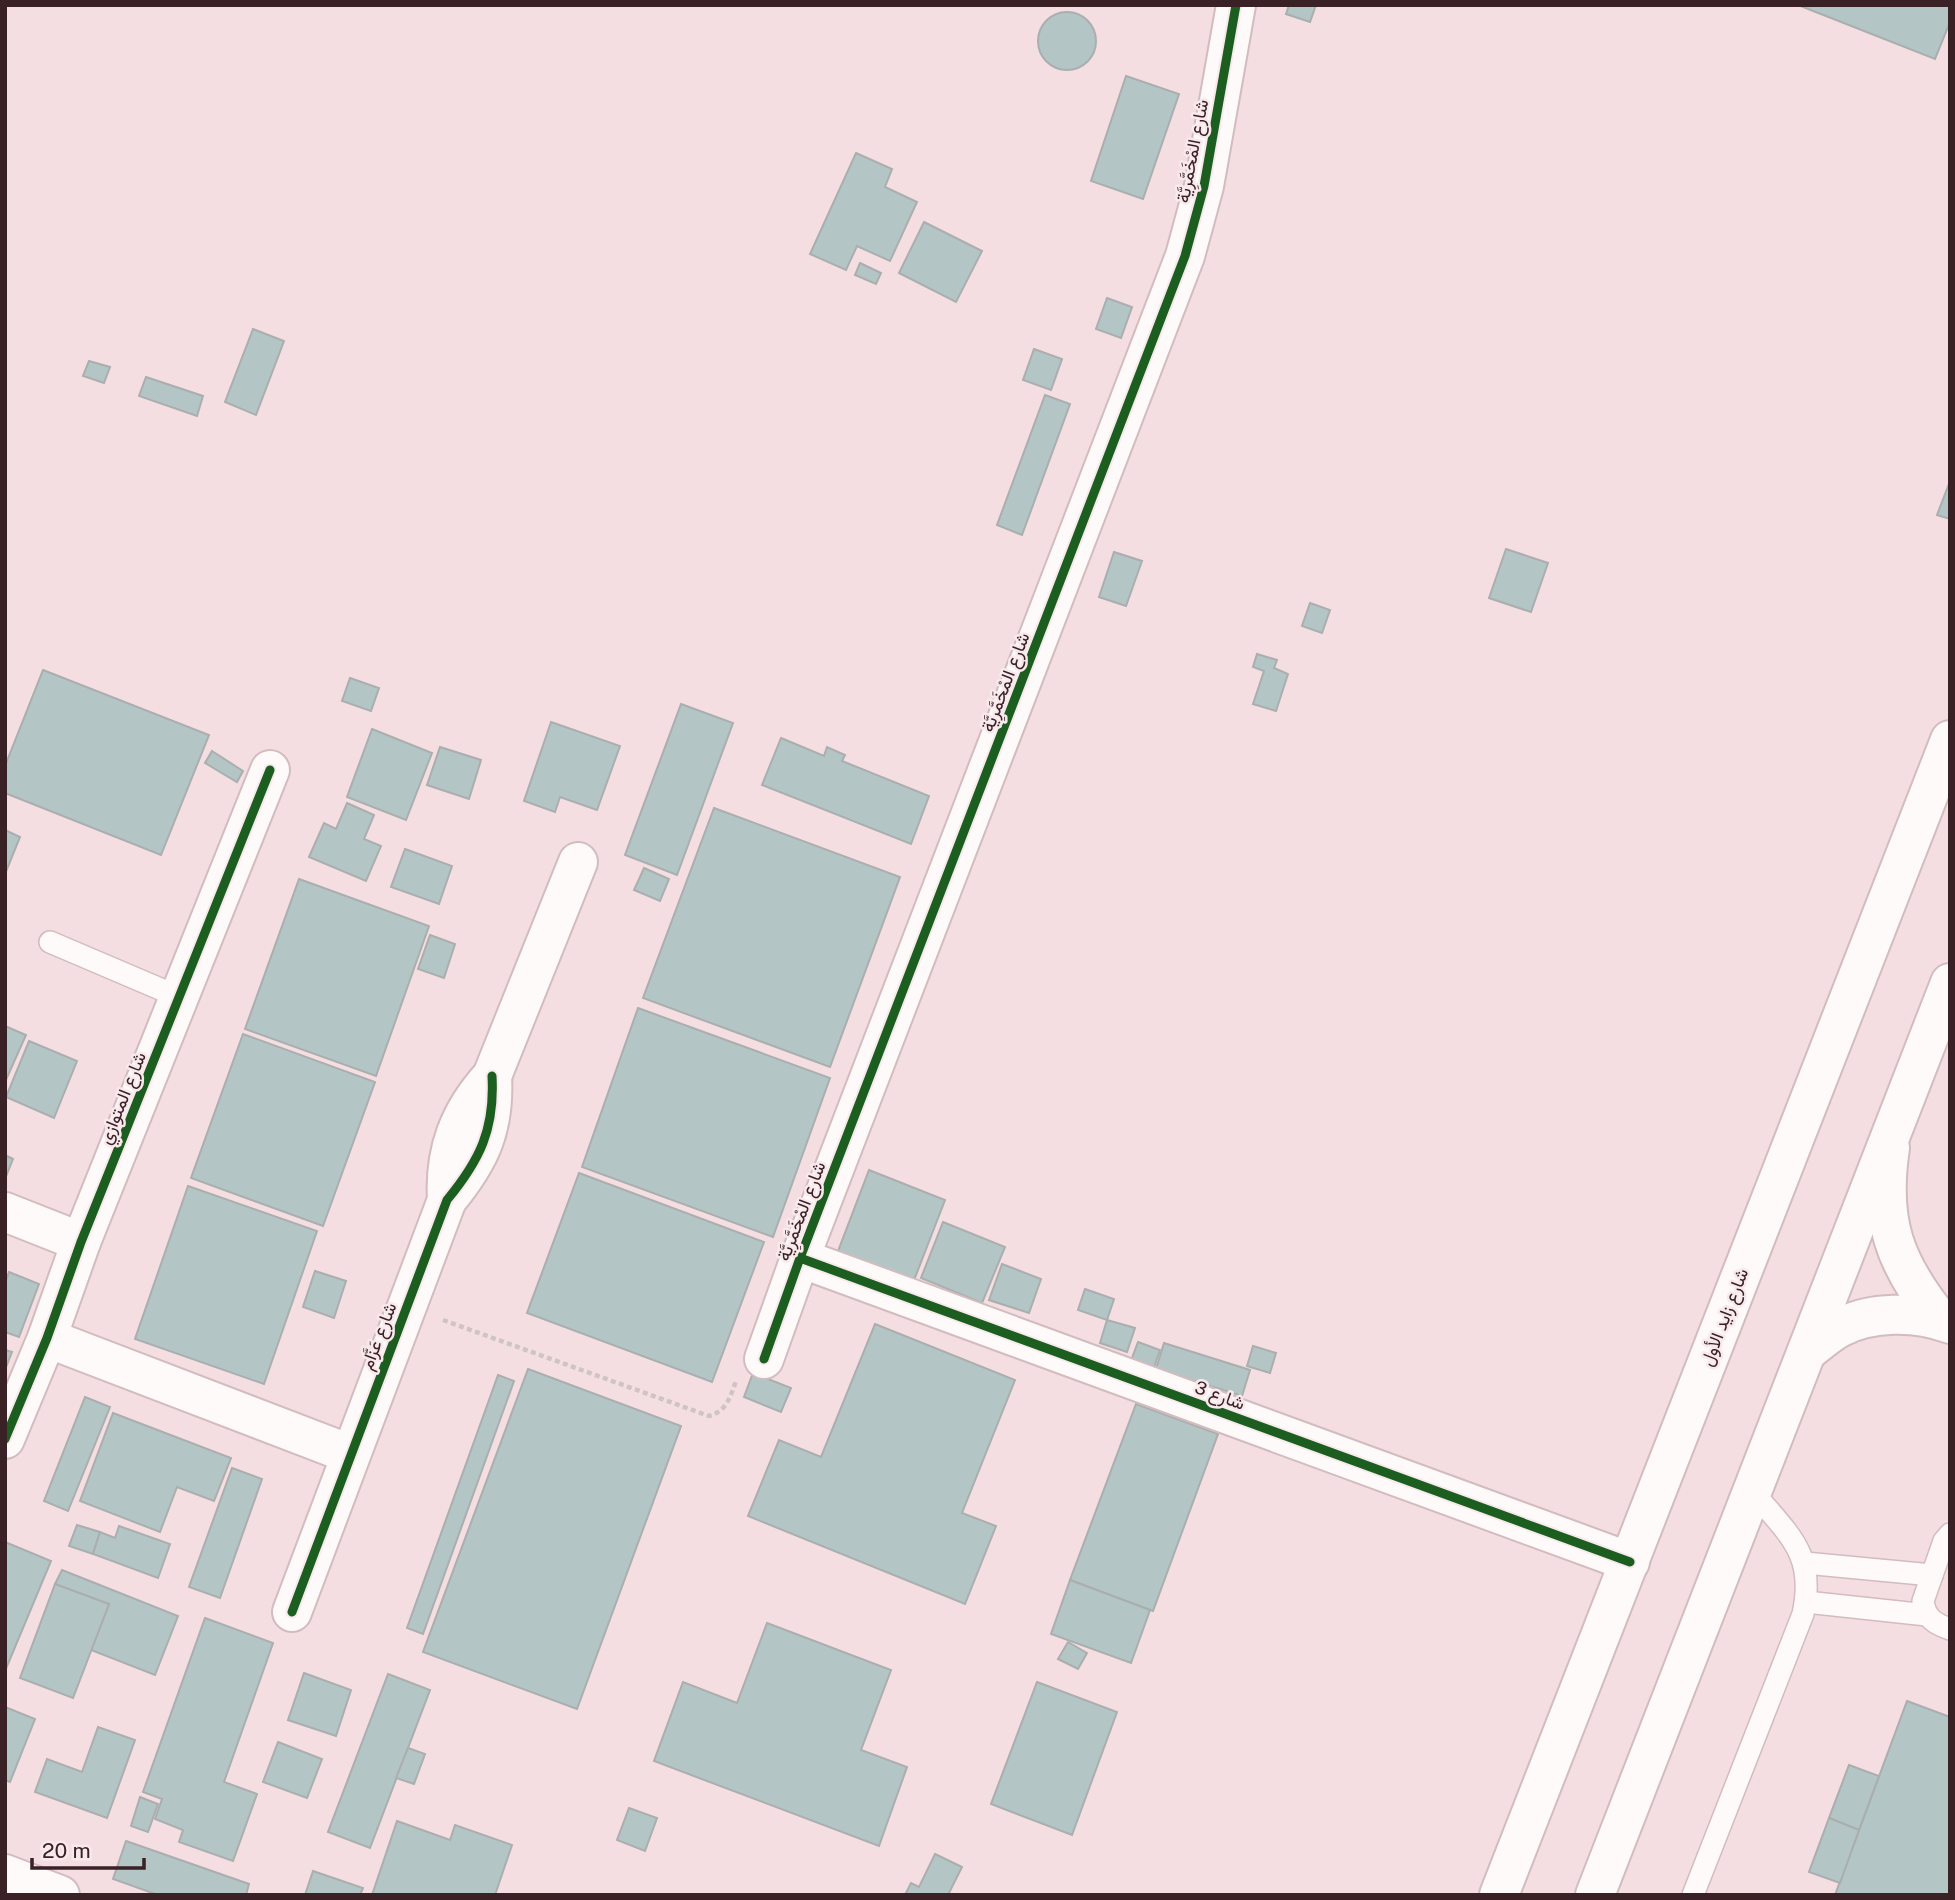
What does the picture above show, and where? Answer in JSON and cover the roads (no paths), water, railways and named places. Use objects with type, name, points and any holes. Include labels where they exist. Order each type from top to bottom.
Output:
[{"type":"street","name":"شارع المْخَمَّرِيَّة","points":[[750,1368],[800,1258],[1185,256],[1204,186],[1236,5]]},
{"type":"street","name":"شارع زايد الأول","points":[[1499,1895],[1950,740]]},
{"type":"street","name":"شارع المتوازي","points":[[5,1438],[47,1338],[81,1242],[270,770]]},
{"type":"street","name":"شارع عَزَّام","points":[[292,1612],[447,1200],[448,1155],[454,1133],[476,1093],[492,1076],[578,862]]},
{"type":"street","points":[[1595,1895],[1950,982]]},
{"type":"street","points":[[1892,1133],[1886,1174],[1887,1214],[1897,1253],[1915,1289],[1945,1322]]},
{"type":"street","points":[[5,1212],[81,1242]]},
{"type":"street","name":"شارع 3","points":[[800,1258],[1630,1562]]},
{"type":"street","points":[[1808,1351],[1839,1328],[1872,1317],[1906,1315],[1945,1322]]},
{"type":"street","points":[[47,1338],[350,1454]]},
{"type":"street","points":[[5,1874],[60,1895]]},
{"type":"lane","points":[[50,942],[179,997]]},
{"type":"lane","points":[[1693,1895],[1803,1614],[1808,1589],[1805,1563],[1794,1540],[1753,1492]]},
{"type":"lane","points":[[1950,1534],[1944,1541],[1923,1601],[1927,1615],[1938,1625],[1950,1629]]},
{"type":"lane","points":[[1805,1563],[1932,1575]]},
{"type":"lane","points":[[1806,1602],[1927,1615]]}]
